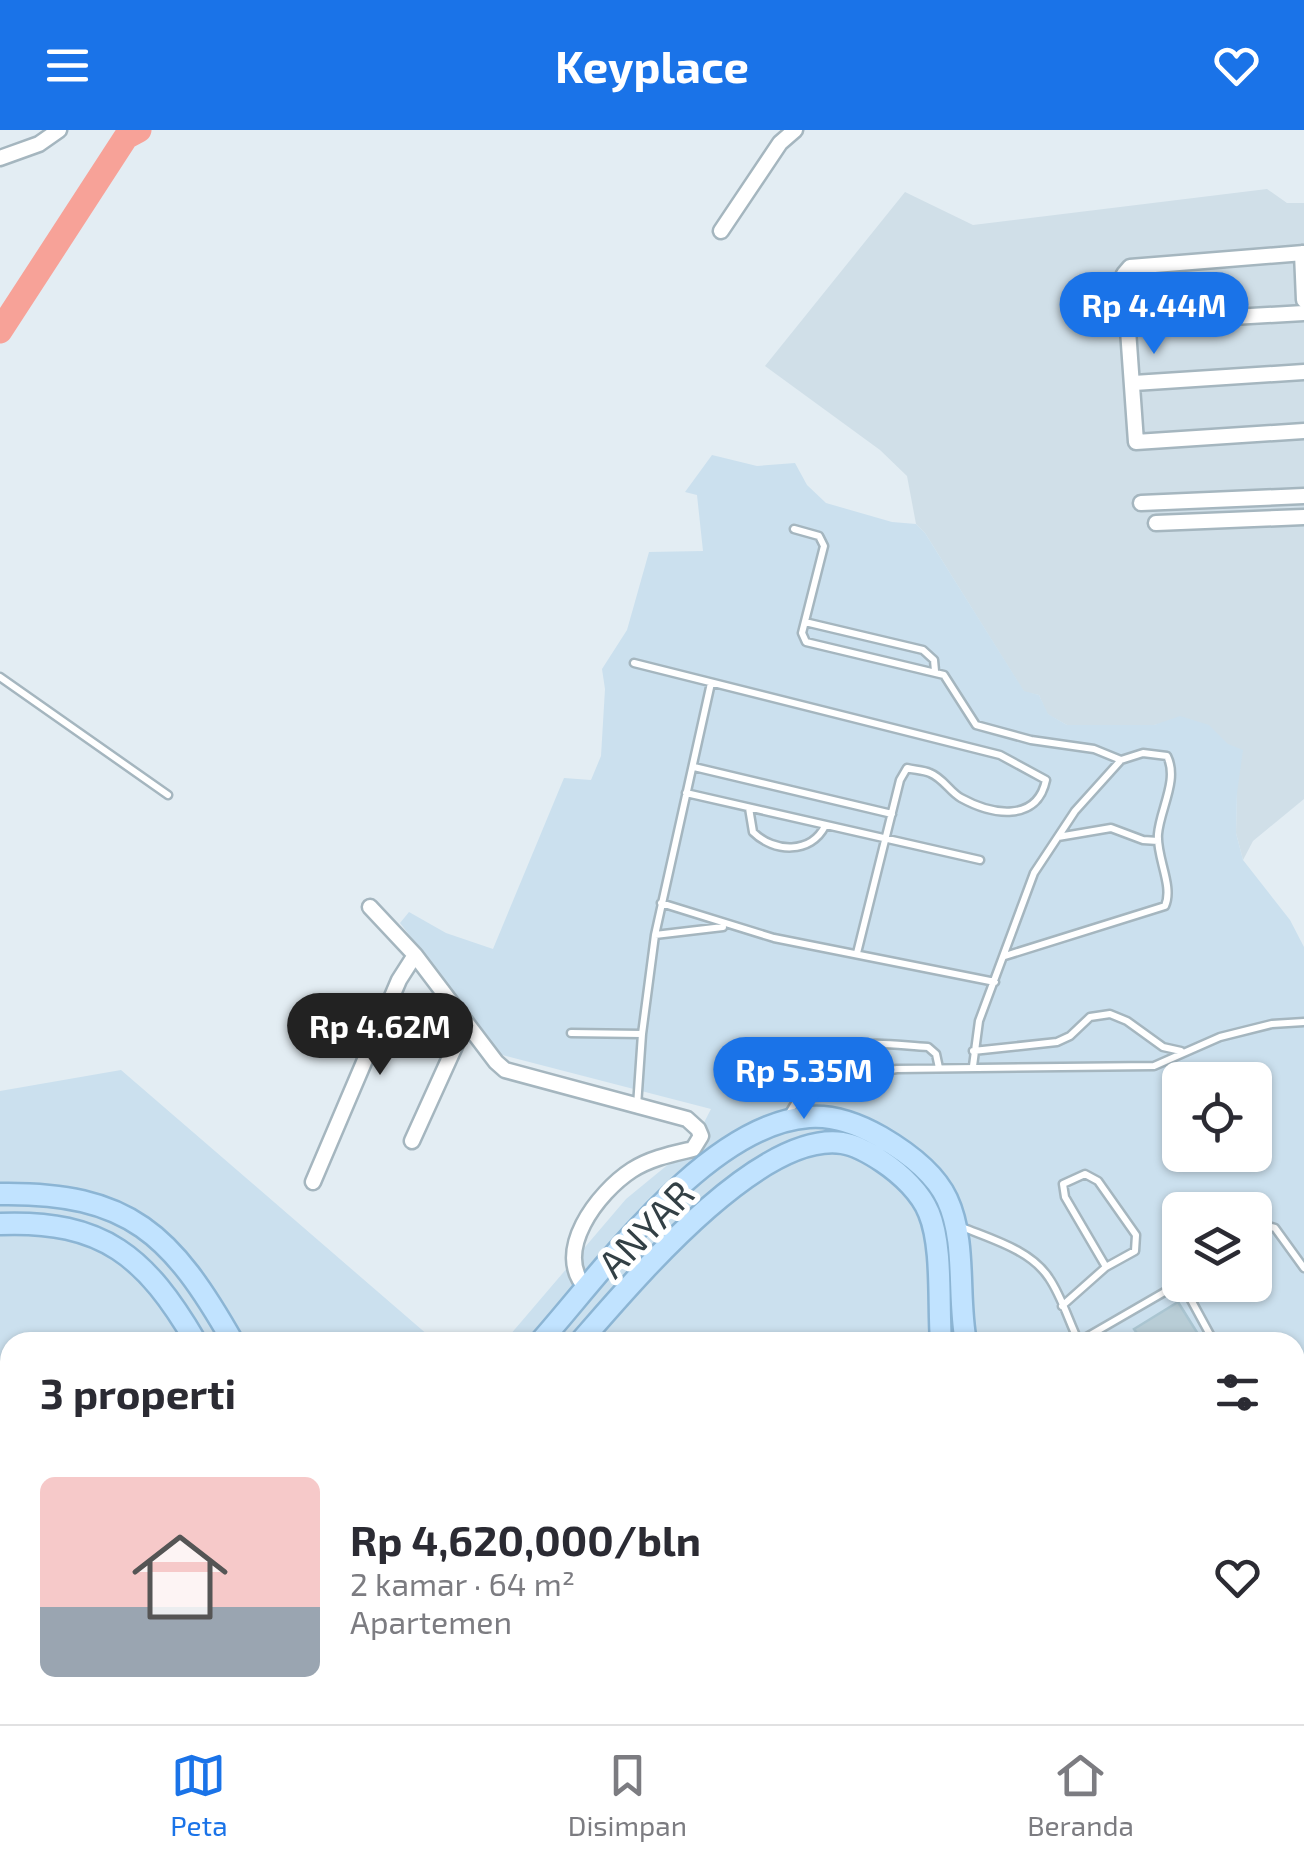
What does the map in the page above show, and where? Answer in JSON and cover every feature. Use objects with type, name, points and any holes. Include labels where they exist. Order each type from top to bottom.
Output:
[{"type":"street","points":[[0,158],[39,144],[59,130]]},
{"type":"street","points":[[721,231],[791,131]]},
{"type":"street","points":[[1304,300],[1303,253],[1130,267],[1124,274],[1136,442],[1304,431]]},
{"type":"street","points":[[1129,323],[1304,313]]},
{"type":"street","points":[[1134,383],[1304,372]]},
{"type":"street","points":[[1141,503],[1304,496]]},
{"type":"street","points":[[1156,523],[1304,518]]},
{"type":"street","points":[[370,907],[415,955],[496,1062],[514,1074],[687,1120],[698,1129],[700,1136],[693,1149],[666,1155],[632,1170],[601,1200],[582,1227],[573,1260],[576,1277],[586,1289]]},
{"type":"street","points":[[313,1182],[398,980],[415,955]]},
{"type":"street","points":[[412,1141],[466,1022]]},
{"type":"street","name":"ANYAR","points":[[549,1332],[676,1188],[737,1144],[785,1121],[824,1117],[861,1126],[910,1157],[946,1198],[954,1223],[965,1332]]},
{"type":"street","name":"ANYAR","points":[[589,1332],[705,1210],[775,1159],[797,1150],[830,1142],[872,1154],[904,1178],[926,1206]]},
{"type":"street","points":[[0,1194],[64,1196],[108,1208],[138,1224],[166,1246],[204,1290],[227,1332]]},
{"type":"street","points":[[940,1332],[935,1236],[926,1206],[946,1198]]},
{"type":"street","points":[[0,1224],[70,1230],[130,1255],[159,1285],[190,1332]]},
{"type":"street","points":[[605,1268],[628,1288]]},
{"type":"lane","points":[[794,529],[818,536],[824,546],[802,633],[806,642],[936,671],[944,675],[976,725],[1031,740],[1094,749],[1122,760],[1157,753],[1164,753],[1170,760],[1158,841],[1169,897],[1165,906],[1006,956]]},
{"type":"lane","points":[[805,622],[927,652],[936,671]]},
{"type":"lane","points":[[878,658],[882,640]]},
{"type":"lane","points":[[634,662],[1000,755],[1046,780],[1041,794],[1027,810],[1014,813],[972,803],[936,776],[907,768],[900,780],[858,953]]},
{"type":"lane","points":[[0,677],[168,796]]},
{"type":"lane","points":[[636,1107],[655,935],[711,683]]},
{"type":"lane","points":[[973,1066],[979,1021],[1006,956],[1027,887],[1074,811],[1122,760]]},
{"type":"lane","points":[[694,766],[892,814]]},
{"type":"lane","points":[[686,794],[980,860]]},
{"type":"lane","points":[[749,808],[753,832],[770,842],[802,848],[814,843],[825,826]]},
{"type":"lane","points":[[1057,838],[1111,828],[1143,840],[1158,841]]},
{"type":"lane","points":[[662,903],[774,938],[996,982]]},
{"type":"lane","points":[[655,935],[730,926]]},
{"type":"lane","points":[[973,1051],[1057,1042],[1070,1036],[1090,1017],[1110,1014],[1163,1046],[1182,1052]]},
{"type":"lane","points":[[806,1083],[897,1069],[1154,1066],[1220,1037],[1272,1024],[1304,1022]]},
{"type":"lane","points":[[571,1033],[642,1034]]},
{"type":"lane","points":[[785,1121],[812,1068],[835,1049],[856,1043],[928,1047],[936,1054],[939,1068]]},
{"type":"lane","points":[[1062,1306],[1106,1267],[1134,1252],[1136,1235],[1098,1181],[1085,1174],[1063,1184],[1064,1197],[1106,1267]]},
{"type":"lane","points":[[954,1223],[1010,1247],[1038,1266],[1050,1278],[1074,1332]]},
{"type":"lane","points":[[1272,1227],[1304,1268]]},
{"type":"lane","points":[[1097,1332],[1162,1295]]},
{"type":"lane","points":[[1191,1302],[1208,1332]]},
{"type":"shaded area","points":[[1267,189],[1287,203],[1304,203],[1304,799],[1253,841],[1243,860],[1236,833],[1237,793],[1172,721],[1154,725],[1067,725],[1047,714],[1039,695],[1024,692],[916,524],[907,476],[880,450],[765,366],[905,192],[973,225]]},
{"type":"shaded area","points":[[712,455],[757,466],[795,463],[807,485],[826,503],[892,522],[916,524],[1024,691],[1039,695],[1048,714],[1067,725],[1154,725],[1180,716],[1209,725],[1228,744],[1243,750],[1236,833],[1243,860],[1290,920],[1304,947],[1304,1332],[513,1332],[626,1199],[693,1144],[711,1109],[502,1055],[400,923],[409,912],[446,933],[493,949],[564,778],[591,780],[601,756],[605,689],[602,669],[627,630],[649,552],[703,551],[697,495],[685,492]]},
{"type":"shaded area","points":[[121,1070],[424,1332],[0,1332],[0,1091]]},
{"type":"building","points":[[1178,1302],[1197,1332],[1134,1329]]},
{"type":"waterway","points":[[0,331],[126,137],[139,130]]}]
